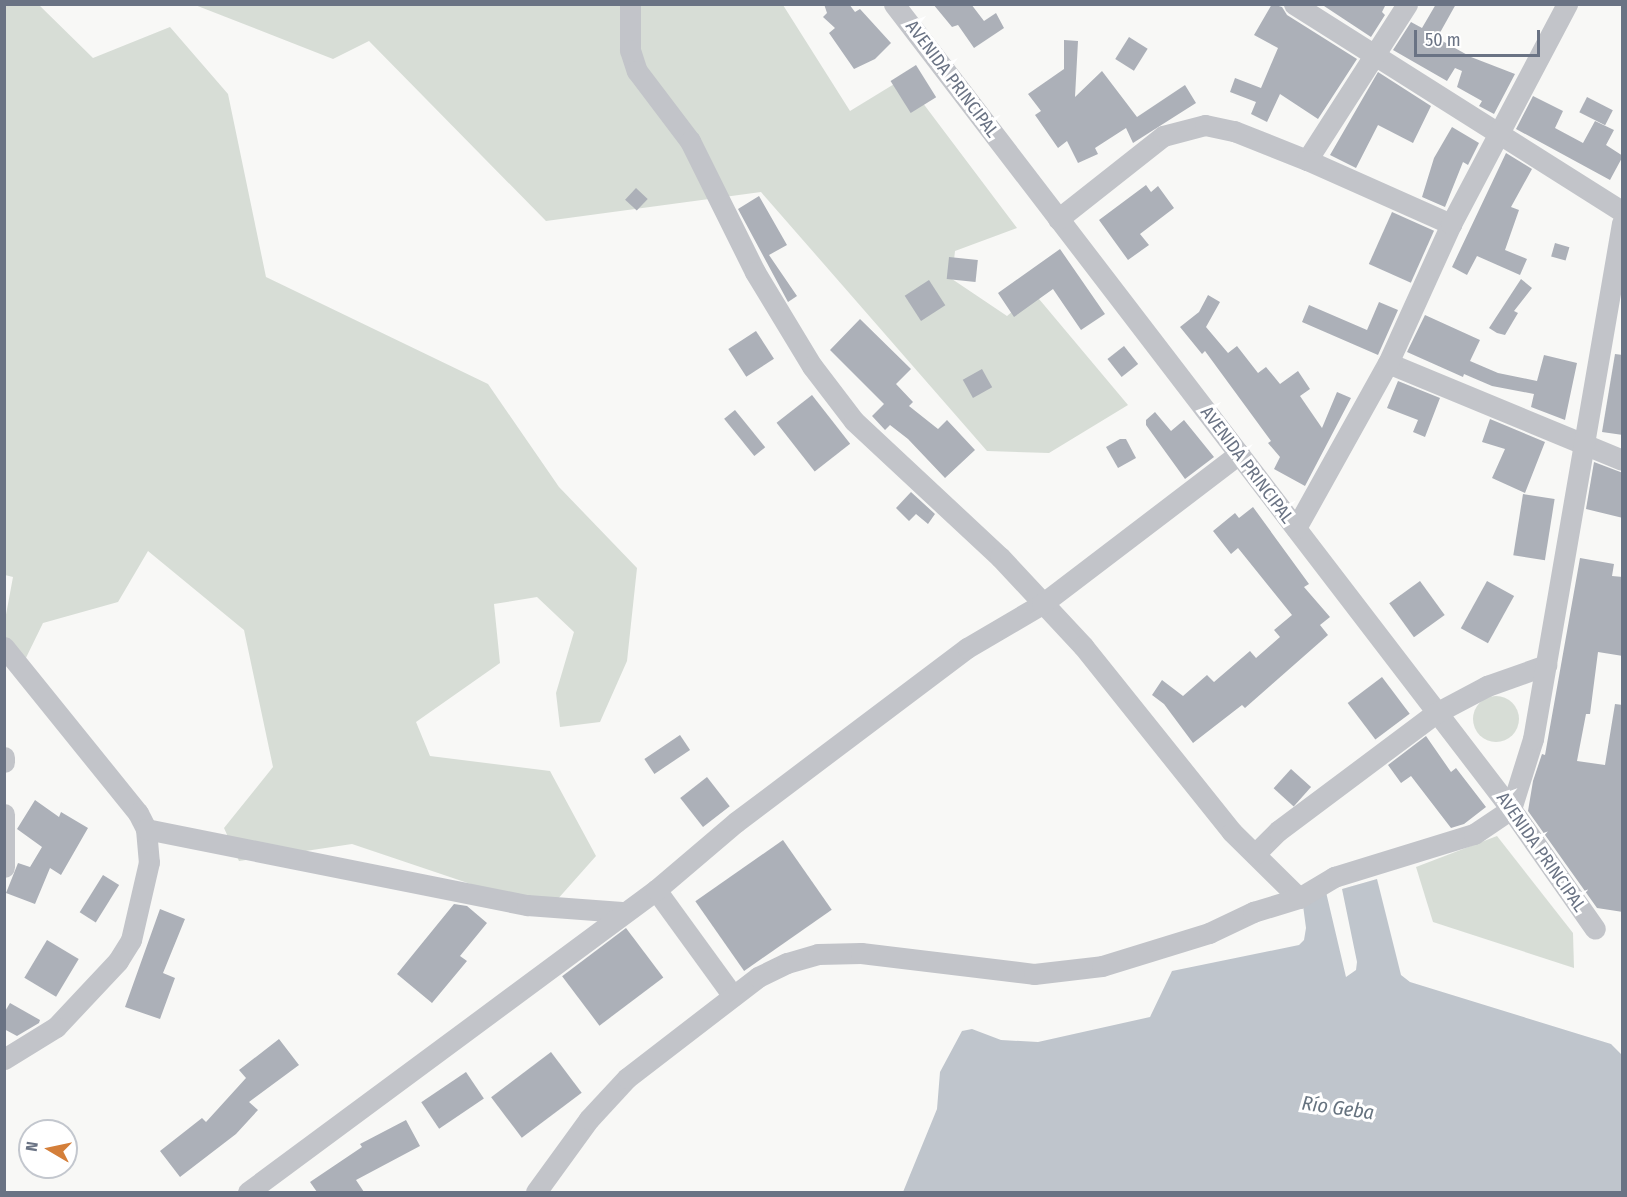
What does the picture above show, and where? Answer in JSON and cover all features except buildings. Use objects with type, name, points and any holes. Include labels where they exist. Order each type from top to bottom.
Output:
[{"type":"street","points":[[630,4],[630,50],[637,70],[690,141],[755,272],[812,366],[854,421],[1000,557],[1083,646],[1232,832],[1299,898]]},
{"type":"street","name":"AVENIDA PRINCIPAL","points":[[894,4],[1511,809],[1595,929]]},
{"type":"street","points":[[1294,4],[1373,56],[1623,211]]},
{"type":"street","points":[[1307,160],[1407,4]]},
{"type":"street","points":[[1296,528],[1388,363],[1450,224],[1501,134],[1567,4]]},
{"type":"street","points":[[1058,219],[1163,136],[1182,129],[1205,125],[1233,131],[1307,160],[1450,224]]},
{"type":"street","points":[[536,1192],[589,1119],[627,1078],[758,977],[818,954],[861,953],[1034,974],[1102,966],[1177,945],[1253,912],[1299,898],[1334,877],[1474,834],[1511,809],[1533,740],[1623,223]]},
{"type":"street","points":[[1388,363],[1623,460]]},
{"type":"street","points":[[248,1192],[389,1091],[622,912],[656,890],[736,822],[966,648],[1042,604],[1239,454]]},
{"type":"street","points":[[4,1059],[56,1027],[118,961],[131,940],[149,862],[146,829],[123,791],[6,656]]},
{"type":"street","points":[[1255,854],[1278,831],[1436,713],[1487,686],[1546,665]]},
{"type":"street","points":[[4,757],[4,762]]},
{"type":"street","points":[[4,814],[4,867]]},
{"type":"street","points":[[146,829],[527,905],[622,912]]},
{"type":"street","points":[[656,890],[733,996]]},
{"type":"shaded area","points":[[5,5],[39,5],[93,58],[170,27],[228,94],[266,277],[488,384],[559,487],[637,568],[627,661],[600,722],[560,727],[556,693],[574,632],[537,597],[494,604],[500,663],[416,722],[430,756],[550,771],[596,856],[548,910],[352,844],[239,861],[224,828],[273,767],[244,630],[148,551],[118,602],[43,623],[21,668],[5,656],[5,620],[13,577],[5,575]]},
{"type":"shaded area","points":[[195,5],[783,5],[850,111],[904,78],[1017,228],[955,251],[952,279],[1007,316],[1034,293],[1128,405],[1049,453],[987,451],[761,192],[546,221],[369,41],[333,59]]},
{"type":"shaded area","points":[[1496,696],[1512,703],[1519,719],[1512,735],[1496,742],[1480,735],[1473,719],[1480,703]]},
{"type":"shaded area","points":[[1497,836],[1573,933],[1574,968],[1433,922],[1416,867]]},
{"type":"water","name":"Río Geba","points":[[1377,879],[1401,975],[1410,982],[1611,1044],[1622,1055],[1622,1192],[903,1192],[937,1109],[940,1072],[962,1031],[972,1029],[1001,1040],[1038,1042],[1150,1017],[1172,971],[1299,945],[1304,940],[1306,928],[1302,898],[1326,892],[1346,977],[1356,970],[1357,962],[1342,889]]}]
